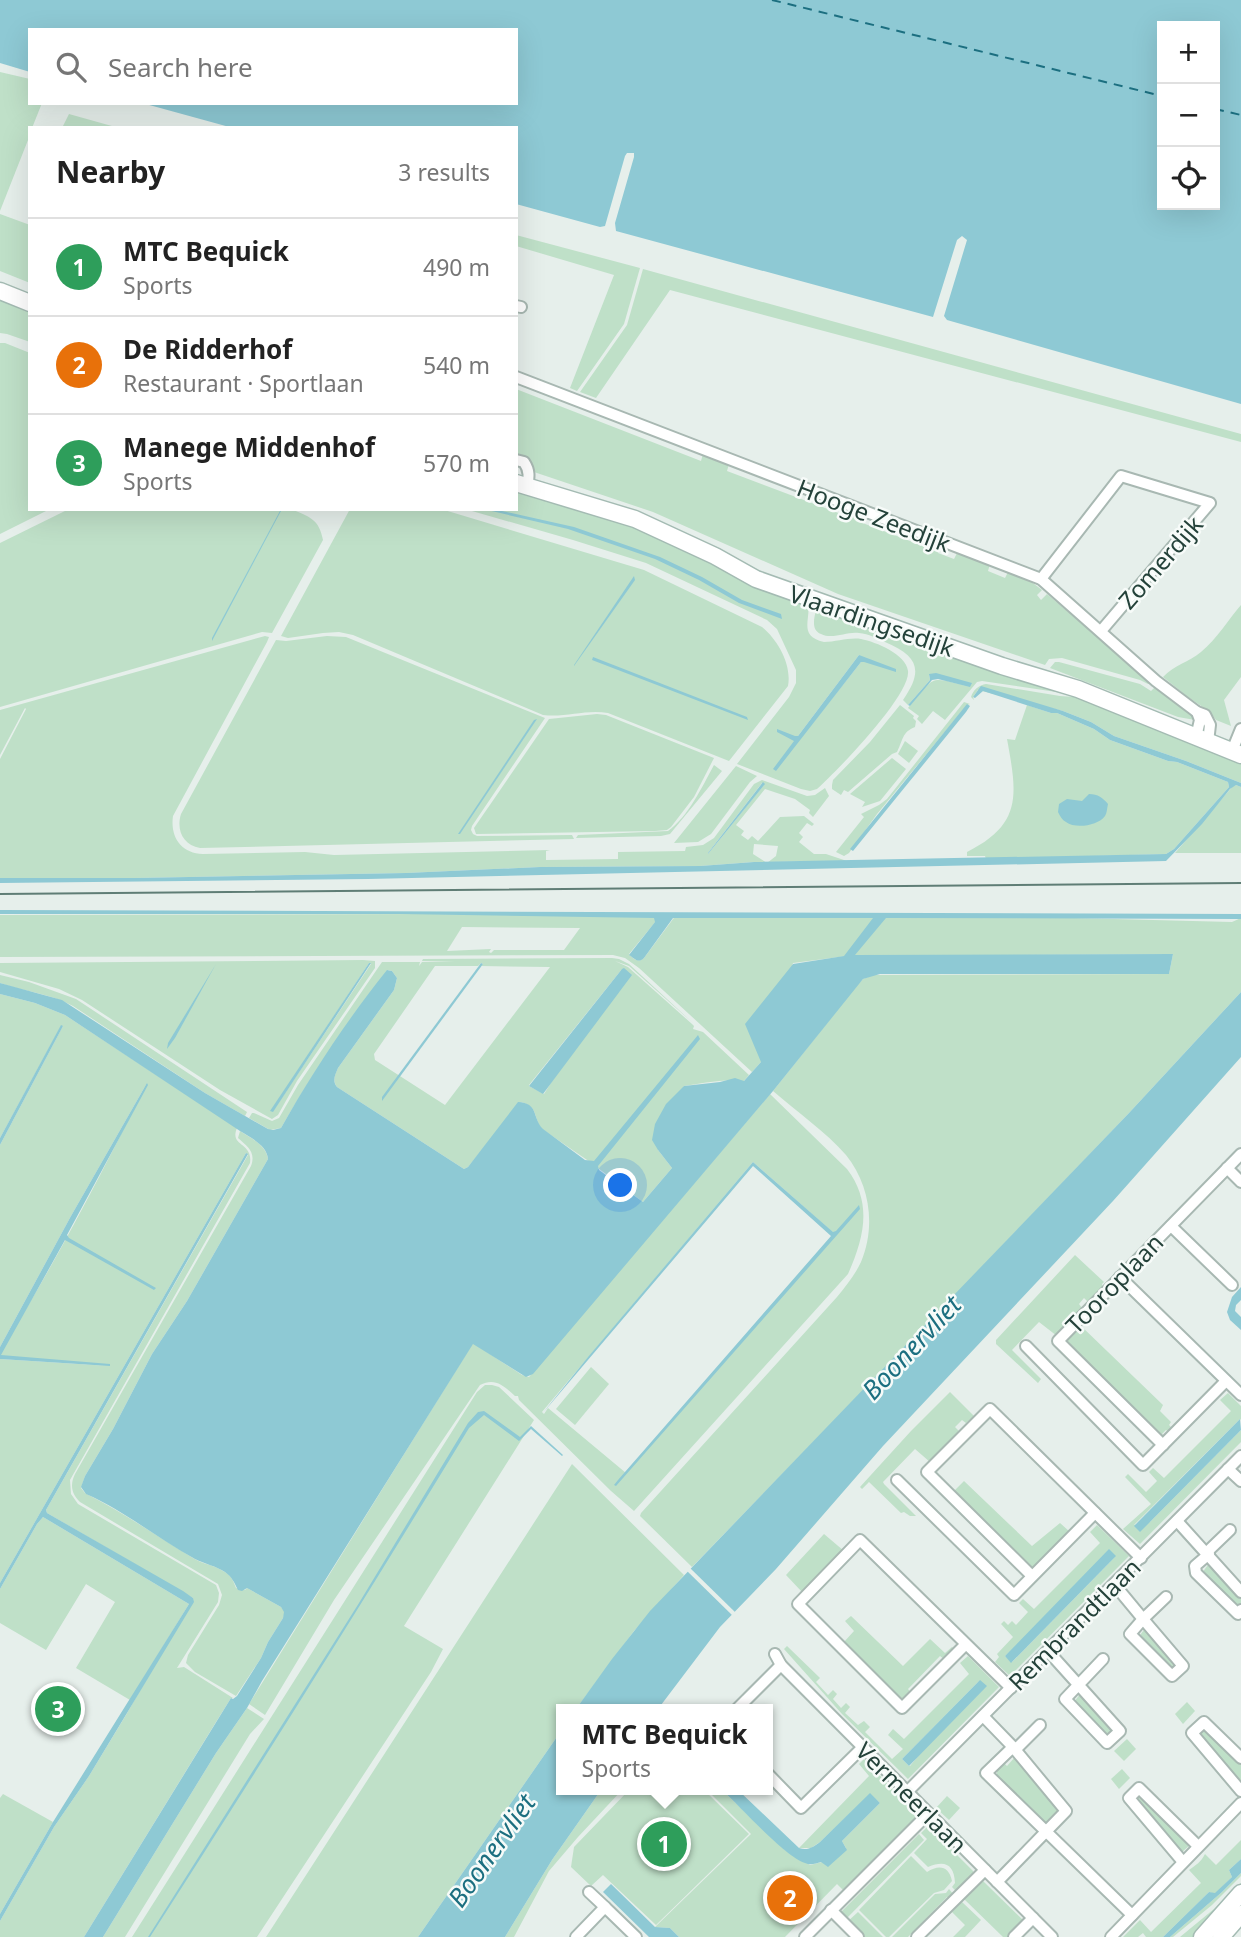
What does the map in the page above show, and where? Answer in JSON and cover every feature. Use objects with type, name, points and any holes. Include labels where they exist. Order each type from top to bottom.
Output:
[{"type":"street","points":[[0,292],[28,302]]},
{"type":"street","name":"Hooge Zeedijk","points":[[518,378],[1041,579],[1156,681],[1196,712],[1200,720],[1202,739]]},
{"type":"street","points":[[518,461],[524,462],[529,474],[520,483]]},
{"type":"street","name":"Zomerdijk","points":[[1041,579],[1121,476],[1210,503],[1101,631]]},
{"type":"street","name":"Vlaardingsedijk","points":[[520,483],[635,519],[715,556],[756,579],[1002,666],[1078,689],[1236,753],[1241,730]]},
{"type":"street","name":"Tooroplaan","points":[[1163,1445],[1058,1341],[1241,1154]]},
{"type":"street","points":[[1227,1168],[1241,1182]]},
{"type":"street","name":"Tooroplaan","points":[[1171,1226],[1232,1285]]},
{"type":"street","points":[[1120,1277],[1241,1395]]},
{"type":"street","points":[[1026,1346],[1143,1465],[1226,1381]]},
{"type":"street","points":[[1032,1576],[927,1472],[990,1409],[1141,1558]]},
{"type":"street","name":"Rembrandtlaan","points":[[907,1792],[1241,1456]]},
{"type":"street","points":[[1228,1469],[1241,1481]]},
{"type":"street","points":[[897,1480],[1014,1595],[1095,1513]]},
{"type":"street","points":[[1177,1521],[1241,1592]]},
{"type":"street","points":[[1230,1530],[1195,1566],[1196,1573],[1238,1614],[1241,1611]]},
{"type":"street","points":[[965,1645],[902,1709],[798,1604],[860,1540],[1011,1688]]},
{"type":"street","points":[[1114,1584],[1143,1619],[1183,1666],[1172,1676],[1130,1633],[1143,1619],[1166,1597]]},
{"type":"street","points":[[1048,1651],[1079,1684],[1120,1731],[1107,1743],[1065,1699],[1079,1684],[1103,1660]]},
{"type":"street","name":"Vermeerlaan","points":[[775,1654],[781,1665],[1052,1937]]},
{"type":"street","points":[[742,1704],[781,1665]]},
{"type":"street","points":[[983,1716],[1066,1811],[997,1882]]},
{"type":"street","points":[[1241,1758],[1204,1722],[1192,1733],[1241,1791]]},
{"type":"street","points":[[1040,1725],[986,1773],[1132,1915]]},
{"type":"street","points":[[773,1779],[801,1808],[863,1747]]},
{"type":"street","points":[[1183,1861],[1129,1798],[1139,1788],[1198,1846]]},
{"type":"street","points":[[1111,1937],[1241,1802]]},
{"type":"street","points":[[805,1937],[928,1814]]},
{"type":"street","points":[[917,1937],[985,1870]]},
{"type":"street","points":[[589,1892],[636,1937]]},
{"type":"street","points":[[1202,1937],[1241,1894]]},
{"type":"street","points":[[576,1937],[605,1907]]},
{"type":"street","points":[[831,1910],[858,1937]]},
{"type":"street","points":[[1221,1937],[1241,1914]]},
{"type":"street","points":[[1014,1937],[1033,1918]]},
{"type":"green space","points":[[0,72],[28,79],[28,105],[41,105],[33,126],[28,126],[28,140],[0,211]]},
{"type":"green space","points":[[69,114],[112,126],[63,126]]},
{"type":"green space","points":[[0,214],[28,224],[28,282],[0,271]]},
{"type":"green space","points":[[518,236],[640,268],[624,324],[577,391],[570,388],[614,275],[518,247]]},
{"type":"green space","points":[[643,269],[1241,434],[1241,442],[670,290],[596,398],[580,392],[627,325]]},
{"type":"green space","points":[[0,297],[28,307],[28,341],[0,333]]},
{"type":"green space","points":[[0,343],[5,343],[28,352],[28,511],[46,511],[0,534]]},
{"type":"green space","points":[[518,390],[701,461],[703,454],[729,464],[727,471],[841,514],[844,508],[862,516],[860,522],[931,549],[934,543],[941,546],[938,553],[954,559],[957,553],[990,564],[988,571],[1005,578],[1008,572],[1029,580],[1042,590],[1037,595],[1041,600],[1047,594],[1152,683],[1062,658],[1049,659],[1045,665],[838,594],[653,512],[534,472],[528,459],[518,456]]},
{"type":"green space","points":[[518,490],[640,529],[808,604],[808,632],[816,639],[824,642],[861,639],[896,654],[906,665],[906,682],[871,733],[817,789],[801,789],[737,764],[789,697],[796,683],[796,670],[777,629],[767,620],[646,563],[472,511],[518,511]],"holes":[[[859,655],[864,662],[861,662],[800,739],[798,736]]]},
{"type":"green space","points":[[65,511],[296,511],[316,523],[323,540],[272,633],[262,632],[0,707],[0,543]]},
{"type":"green space","points":[[349,511],[448,511],[644,570],[762,627],[782,654],[789,678],[788,686],[729,761],[608,713],[543,715],[353,635],[339,632],[288,638],[281,636]]},
{"type":"green space","points":[[1241,605],[1241,677],[1224,700],[1231,726],[1216,720],[1210,712],[1163,677],[1207,647]]},
{"type":"green space","points":[[816,610],[1070,694],[977,682],[945,720],[933,711],[922,724],[917,719],[919,716],[908,708],[929,684],[939,680],[970,687],[929,675],[930,680],[908,705],[903,700],[914,680],[914,665],[911,659],[896,647],[866,634],[821,634],[814,624]]},
{"type":"green space","points":[[265,636],[269,637],[267,642],[173,816],[175,837],[189,851],[203,854],[305,852],[334,855],[550,850],[546,851],[546,860],[618,859],[618,852],[685,851],[686,847],[703,845],[714,838],[754,784],[762,780],[807,796],[815,795],[825,788],[829,796],[813,817],[809,813],[810,810],[795,799],[765,789],[736,825],[744,831],[741,835],[748,840],[752,836],[758,841],[780,817],[804,816],[814,824],[812,826],[807,823],[799,833],[803,837],[799,842],[814,854],[826,854],[847,861],[768,862],[776,856],[778,846],[754,844],[753,854],[765,862],[406,873],[0,878],[0,759],[26,709],[0,755],[0,710]],"holes":[[[762,783],[764,785],[708,854],[708,853]]]},
{"type":"green space","points":[[346,637],[545,718],[471,830],[477,836],[572,835],[574,839],[200,848],[189,844],[180,831],[181,814],[276,640]]},
{"type":"green space","points":[[1055,662],[1140,684],[1151,691],[1156,686],[1195,720],[1178,717],[1050,668]]},
{"type":"green space","points":[[986,684],[1089,698],[1241,760],[1241,783],[1114,736],[1091,722],[1063,711],[978,690],[974,700],[971,697],[973,692]]},
{"type":"green space","points":[[964,702],[970,704],[877,814],[849,853],[844,856],[836,852],[864,817],[861,814],[887,799]]},
{"type":"green space","points":[[900,705],[914,716],[916,721],[915,727],[903,737],[897,752],[848,792],[844,790],[841,795],[832,789],[833,780],[870,742]]},
{"type":"green space","points":[[1027,705],[1057,713],[1094,729],[1110,740],[1228,782],[1229,787],[1174,849],[1166,854],[986,859],[985,856],[967,856],[967,852],[998,830],[1012,806],[1013,776],[1007,739],[1015,740]]},
{"type":"green space","points":[[606,715],[714,758],[694,797],[671,827],[655,831],[476,834],[474,828],[549,719]]},
{"type":"green space","points":[[905,741],[918,751],[909,763],[898,754]]},
{"type":"green space","points":[[892,758],[906,769],[880,801],[862,807],[865,802],[850,794]]},
{"type":"green space","points":[[714,765],[722,771],[670,834],[576,838],[578,835],[668,831],[688,810]]},
{"type":"green space","points":[[736,766],[757,776],[711,834],[698,842],[674,843]]},
{"type":"green space","points":[[1233,786],[1241,787],[1241,853],[1175,853]]},
{"type":"green space","points":[[0,915],[661,915],[629,954],[638,960],[644,958],[676,915],[1035,917],[1232,922],[1241,918],[1241,992],[1129,1113],[692,1567],[640,1516],[641,1513],[840,1293],[853,1276],[866,1248],[868,1206],[861,1179],[854,1167],[829,1138],[773,1091],[858,984],[873,975],[1169,974],[1173,954],[847,956],[793,963],[761,1062],[752,1072],[639,968],[625,958],[613,955],[0,957]],"holes":[[[462,927],[580,928],[564,950],[494,950],[491,953],[491,949],[447,951]]]},
{"type":"green space","points":[[619,959],[629,964],[694,1024],[629,966],[615,961],[628,967],[692,1024],[693,1029],[703,1032],[749,1075],[743,1082],[723,1081],[684,1086],[658,1150],[672,1168],[643,1202],[542,1129],[531,1107],[521,1102],[464,1169],[335,1084],[338,1068],[394,990],[397,978],[388,970],[332,1047],[281,1128],[270,1130],[249,1118],[254,1113],[272,1121],[279,1118],[298,1085],[382,962],[420,962],[419,966],[422,962],[455,961],[422,961]],"holes":[[[481,963],[481,966],[550,967],[445,1105],[375,1060],[374,1054],[435,966],[478,966]],[[622,969],[544,1094],[529,1086],[529,1085]]]},
{"type":"green space","points":[[363,960],[375,961],[375,968],[297,1081],[278,1115],[272,1119],[220,1090],[82,1000],[59,989],[0,972],[0,963]],"holes":[[[369,963],[371,964],[273,1111],[271,1111]]]},
{"type":"green space","points":[[0,975],[76,999],[247,1112],[245,1116],[205,1093],[73,1006],[55,998],[0,983]]},
{"type":"green space","points":[[0,994],[35,1003],[65,1015],[237,1128],[236,1139],[250,1156],[250,1163],[70,1480],[71,1494],[78,1504],[216,1585],[218,1602],[177,1668],[184,1667],[233,1698],[84,1937],[0,1937],[0,1921],[54,1827],[126,1715],[193,1598],[46,1510],[248,1155],[246,1153],[0,1583],[0,1359],[110,1366],[0,1357],[0,1351],[59,1252],[147,1083],[0,1347],[0,1145],[63,1026],[0,1138]]},
{"type":"green space","points":[[770,1094],[847,1169],[855,1182],[863,1208],[862,1234],[848,1274],[634,1511],[519,1400],[518,1396],[495,1382],[480,1385],[334,1600],[265,1715],[249,1704],[473,1343],[529,1377]],"holes":[[[753,1162],[836,1235],[626,1473],[548,1408],[544,1414],[542,1412]]]},
{"type":"green space","points":[[240,1131],[261,1146],[268,1159],[187,1301],[152,1354],[81,1488],[85,1493],[193,1558],[226,1573],[236,1588],[247,1588],[285,1612],[261,1658],[236,1696],[195,1672],[186,1663],[188,1655],[219,1605],[222,1595],[218,1584],[80,1502],[73,1492],[72,1481],[251,1166],[252,1153],[238,1138]]},
{"type":"green space","points":[[1075,1255],[1104,1282],[1103,1287],[1088,1302],[1084,1298],[1079,1304],[1082,1308],[1057,1336],[1039,1322],[1012,1350],[1041,1379],[1038,1383],[996,1344],[996,1340]]},
{"type":"green space","points":[[1080,1325],[1163,1405],[1160,1411],[1171,1422],[1169,1425],[1174,1430],[1170,1433],[1166,1430],[1162,1434],[1165,1437],[1161,1437],[1064,1341]]},
{"type":"green space","points":[[591,1367],[609,1384],[575,1425],[556,1409]]},
{"type":"green space","points":[[485,1385],[499,1387],[534,1420],[404,1626],[443,1649],[431,1672],[257,1937],[132,1937],[477,1392]]},
{"type":"green space","points":[[950,1392],[974,1416],[966,1423],[962,1420],[955,1427],[960,1432],[930,1462],[915,1449],[883,1482],[916,1516],[901,1513],[869,1482],[862,1489],[860,1487]]},
{"type":"green space","points":[[1228,1393],[1241,1406],[1241,1420],[1134,1525],[1150,1522],[1241,1430],[1241,1442],[1140,1544],[1123,1529],[1151,1504],[1125,1477],[1128,1474],[1146,1492],[1157,1481],[1149,1472],[1153,1468],[1164,1478],[1231,1411],[1220,1400]]},
{"type":"green space","points":[[572,1464],[684,1575],[634,1631],[580,1704],[556,1704],[556,1738],[418,1937],[266,1937]]},
{"type":"green space","points":[[964,1481],[1032,1546],[1060,1523],[1070,1532],[1032,1572],[953,1492]]},
{"type":"green space","points":[[43,1517],[189,1604],[130,1700],[76,1668],[115,1602],[86,1584],[46,1650],[0,1623],[0,1589]]},
{"type":"green space","points":[[1097,1525],[1129,1556],[1010,1676],[995,1662],[999,1657],[997,1654],[1013,1637],[1001,1624],[1004,1621],[1008,1625],[1012,1621],[1016,1625],[1028,1612],[1019,1603],[1023,1599],[1034,1609],[1100,1543],[1090,1532]],"holes":[[[1116,1556],[1012,1662],[1005,1656]]]},
{"type":"green space","points":[[824,1534],[844,1551],[803,1593],[786,1575]]},
{"type":"green space","points":[[1210,1562],[1241,1598],[1241,1603],[1236,1606],[1202,1573]]},
{"type":"green space","points":[[851,1616],[903,1666],[930,1639],[945,1653],[952,1647],[955,1650],[945,1660],[940,1656],[908,1689],[912,1694],[902,1704],[844,1642],[854,1631],[845,1621]]},
{"type":"green space","points":[[1146,1627],[1176,1663],[1176,1668],[1171,1670],[1138,1638]]},
{"type":"green space","points":[[787,1646],[820,1678],[816,1682],[828,1695],[833,1690],[837,1694],[833,1699],[841,1708],[846,1703],[850,1707],[845,1713],[858,1725],[864,1721],[870,1727],[865,1732],[892,1759],[903,1749],[888,1735],[893,1729],[904,1739],[969,1674],[960,1663],[968,1656],[999,1687],[908,1779],[842,1714],[784,1649]],"holes":[[[980,1680],[910,1766],[902,1759]]]},
{"type":"green space","points":[[1081,1693],[1112,1730],[1112,1734],[1105,1735],[1074,1702]]},
{"type":"green space","points":[[1187,1702],[1195,1711],[1183,1724],[1175,1714]]},
{"type":"green space","points":[[247,1708],[264,1719],[250,1734],[125,1937],[103,1937],[216,1753]]},
{"type":"green space","points":[[1205,1729],[1241,1764],[1241,1783],[1198,1735]]},
{"type":"green space","points":[[1127,1739],[1136,1749],[1124,1761],[1114,1751]]},
{"type":"green space","points":[[1015,1757],[1060,1810],[1050,1824],[1045,1824],[997,1776],[997,1770],[1004,1763],[1007,1766]]},
{"type":"green space","points":[[864,1759],[918,1817],[844,1891],[837,1884],[785,1937],[679,1937],[670,1928],[655,1927],[751,1834],[712,1795],[727,1795],[785,1850],[810,1865],[822,1862],[828,1866],[846,1848],[842,1841],[880,1803],[870,1794],[820,1842],[811,1848],[799,1848],[869,1776],[859,1764]]},
{"type":"green space","points":[[1122,1769],[1130,1778],[1119,1789],[1111,1779]]},
{"type":"green space","points":[[3,1794],[53,1822],[0,1914],[0,1798]]},
{"type":"green space","points":[[598,1795],[617,1795],[549,1871],[514,1937],[505,1937],[552,1860]]},
{"type":"green space","points":[[624,1795],[709,1795],[749,1834],[656,1925],[603,1875],[591,1886],[571,1867],[574,1847]]},
{"type":"green space","points":[[1138,1795],[1191,1844],[1181,1853],[1134,1799]]},
{"type":"green space","points":[[947,1796],[960,1808],[949,1820],[936,1808]]},
{"type":"green space","points":[[928,1826],[973,1871],[973,1875],[957,1892],[952,1887],[955,1883],[954,1877],[948,1865],[928,1867],[914,1853],[927,1839],[921,1833]]},
{"type":"green space","points":[[919,1834],[924,1840],[846,1919],[840,1913]]},
{"type":"green space","points":[[1241,1840],[1241,1859],[1229,1870],[1232,1877],[1215,1894],[1209,1892],[1163,1937],[1146,1937],[1143,1933],[1138,1937],[1123,1937],[1140,1920],[1151,1932],[1201,1883],[1189,1870],[1205,1854],[1216,1865]]},
{"type":"green space","points":[[911,1856],[927,1872],[939,1867],[946,1869],[952,1881],[944,1890],[934,1893],[886,1937],[859,1910]]},
{"type":"green space","points":[[1241,1873],[1212,1905],[1170,1937],[1222,1892]]},
{"type":"green space","points":[[983,1881],[1024,1921],[1008,1937],[1003,1937],[964,1899]]},
{"type":"green space","points":[[1241,1883],[1241,1889],[1196,1937],[1180,1937],[1214,1909]]},
{"type":"green space","points":[[949,1889],[954,1895],[949,1899],[947,1897],[908,1937],[892,1937],[935,1894],[946,1893]]},
{"type":"green space","points":[[962,1902],[981,1920],[965,1937],[953,1937],[965,1925],[952,1912]]},
{"type":"green space","points":[[858,1912],[883,1937],[861,1937],[846,1923]]},
{"type":"water","points":[[0,0],[1241,0],[1241,404],[947,320],[944,316],[967,240],[962,236],[957,240],[933,317],[616,231],[615,223],[634,153],[627,153],[625,156],[605,226],[600,227],[518,205],[518,126],[226,126],[149,105],[518,105],[518,28],[28,28],[28,71],[0,63]]},
{"type":"water","points":[[280,511],[281,511],[212,641]]},
{"type":"water","points":[[492,511],[574,527],[660,557],[742,600],[781,614],[782,619],[739,603],[655,559],[568,529]]},
{"type":"water","points":[[634,576],[635,580],[574,666],[574,665]]},
{"type":"water","points":[[859,655],[896,669],[896,672],[861,662],[776,771],[773,769],[794,741],[777,732],[777,729],[798,736]]},
{"type":"water","points":[[593,657],[747,717],[748,720],[592,660]]},
{"type":"water","points":[[936,673],[972,683],[970,687],[932,680],[910,706],[908,705],[930,680],[929,674]]},
{"type":"water","points":[[981,686],[1063,711],[1091,722],[1114,736],[1241,783],[1241,787],[1236,785],[1230,789],[1202,824],[1166,861],[368,879],[0,883],[0,878],[406,873],[540,867],[700,866],[754,862],[1166,854],[1174,849],[1229,787],[1228,782],[1110,740],[1094,729],[1057,713],[983,691],[973,697]]},
{"type":"water","points":[[967,704],[970,706],[966,712],[853,851],[850,849]]},
{"type":"water","points":[[537,719],[460,834],[458,834],[534,720]]},
{"type":"water","points":[[763,782],[765,784],[708,854],[708,853]]},
{"type":"water","points":[[1089,794],[1100,797],[1108,804],[1106,815],[1102,819],[1080,826],[1063,820],[1058,812],[1059,804],[1067,799],[1082,801]]},
{"type":"water","points":[[0,910],[1241,914],[1241,919],[886,918],[855,955],[1173,954],[1169,974],[880,974],[863,979],[773,1091],[533,1374],[526,1377],[473,1344],[103,1937],[84,1937],[231,1698],[237,1696],[261,1658],[283,1618],[281,1607],[247,1588],[238,1590],[225,1572],[181,1551],[86,1494],[81,1487],[152,1354],[187,1301],[268,1159],[262,1146],[253,1139],[65,1015],[35,1003],[0,994],[0,983],[62,1000],[205,1093],[273,1130],[281,1128],[344,1027],[387,970],[392,971],[397,978],[394,990],[338,1068],[335,1082],[337,1087],[464,1169],[518,1102],[532,1108],[543,1129],[585,1160],[594,1161],[698,1035],[700,1039],[598,1166],[599,1170],[643,1202],[672,1168],[652,1140],[655,1124],[666,1104],[684,1086],[735,1078],[744,1081],[761,1062],[745,1024],[793,964],[844,956],[873,918],[673,918],[644,958],[638,960],[629,955],[655,922],[654,918],[400,914],[0,914]]},
{"type":"water","points":[[369,963],[273,1112],[270,1111]]},
{"type":"water","points":[[481,963],[483,964],[382,1101],[382,1097]]},
{"type":"water","points":[[216,964],[175,1038],[167,1049],[168,1043]]},
{"type":"water","points":[[622,969],[632,975],[543,1094],[529,1086]]},
{"type":"water","name":"Boonervliet","points":[[1241,992],[1241,1057],[1113,1201],[883,1446],[776,1569],[720,1627],[662,1704],[580,1704],[650,1611],[1129,1113]]},
{"type":"water","points":[[61,1025],[62,1028],[0,1145],[0,1138]]},
{"type":"water","points":[[147,1083],[67,1235],[156,1288],[154,1290],[65,1240],[1,1355],[110,1366],[0,1359],[0,1347]]},
{"type":"water","points":[[246,1153],[248,1154],[46,1510],[183,1591],[193,1598],[194,1602],[89,1776],[54,1827],[0,1921],[0,1914],[53,1822],[189,1604],[43,1517],[0,1589],[0,1583]]},
{"type":"water","points":[[753,1162],[833,1232],[859,1205],[860,1209],[616,1486],[614,1485],[618,1480],[831,1236],[753,1166],[542,1414]]},
{"type":"water","points":[[1241,1287],[1241,1300],[1235,1311],[1241,1317],[1241,1330],[1230,1320],[1227,1312],[1232,1297]]},
{"type":"water","points":[[484,1411],[520,1437],[531,1426],[563,1455],[531,1429],[519,1441],[484,1415],[469,1428],[271,1747],[148,1937],[359,1603],[468,1423],[478,1412]]},
{"type":"water","points":[[1240,1419],[1241,1430],[1140,1532],[1134,1526]]},
{"type":"water","points":[[1109,1549],[1116,1556],[1011,1663],[1005,1656]]},
{"type":"water","points":[[980,1680],[987,1686],[909,1766],[902,1759]]},
{"type":"water","name":"Boonervliet","points":[[556,1738],[556,1795],[598,1795],[552,1860],[505,1937],[418,1937]]},
{"type":"water","points":[[870,1793],[880,1803],[842,1841],[847,1850],[828,1867],[821,1862],[809,1864],[796,1859],[727,1795],[743,1795],[802,1849],[820,1842]]},
{"type":"water","points":[[1241,1859],[1241,1873],[1222,1892],[1170,1937],[1163,1937],[1209,1892],[1215,1893],[1232,1877],[1229,1870]]},
{"type":"water","points":[[611,1884],[655,1927],[670,1928],[679,1937],[649,1937],[603,1892]]},
{"type":"pier","points":[[688,1566],[737,1614],[734,1617],[685,1569]]},
{"type":"ferry route","points":[[772,0],[1157,95]]},
{"type":"ferry route","points":[[1220,110],[1241,115]]},
{"type":"tram line","points":[[0,894],[1241,883]]},
{"type":"place","name":"Manege Middenhof","points":[[58,1709]]},
{"type":"place","name":"MTC Bequick","points":[[664,1844]]},
{"type":"place","name":"De Ridderhof","points":[[790,1898]]}]
